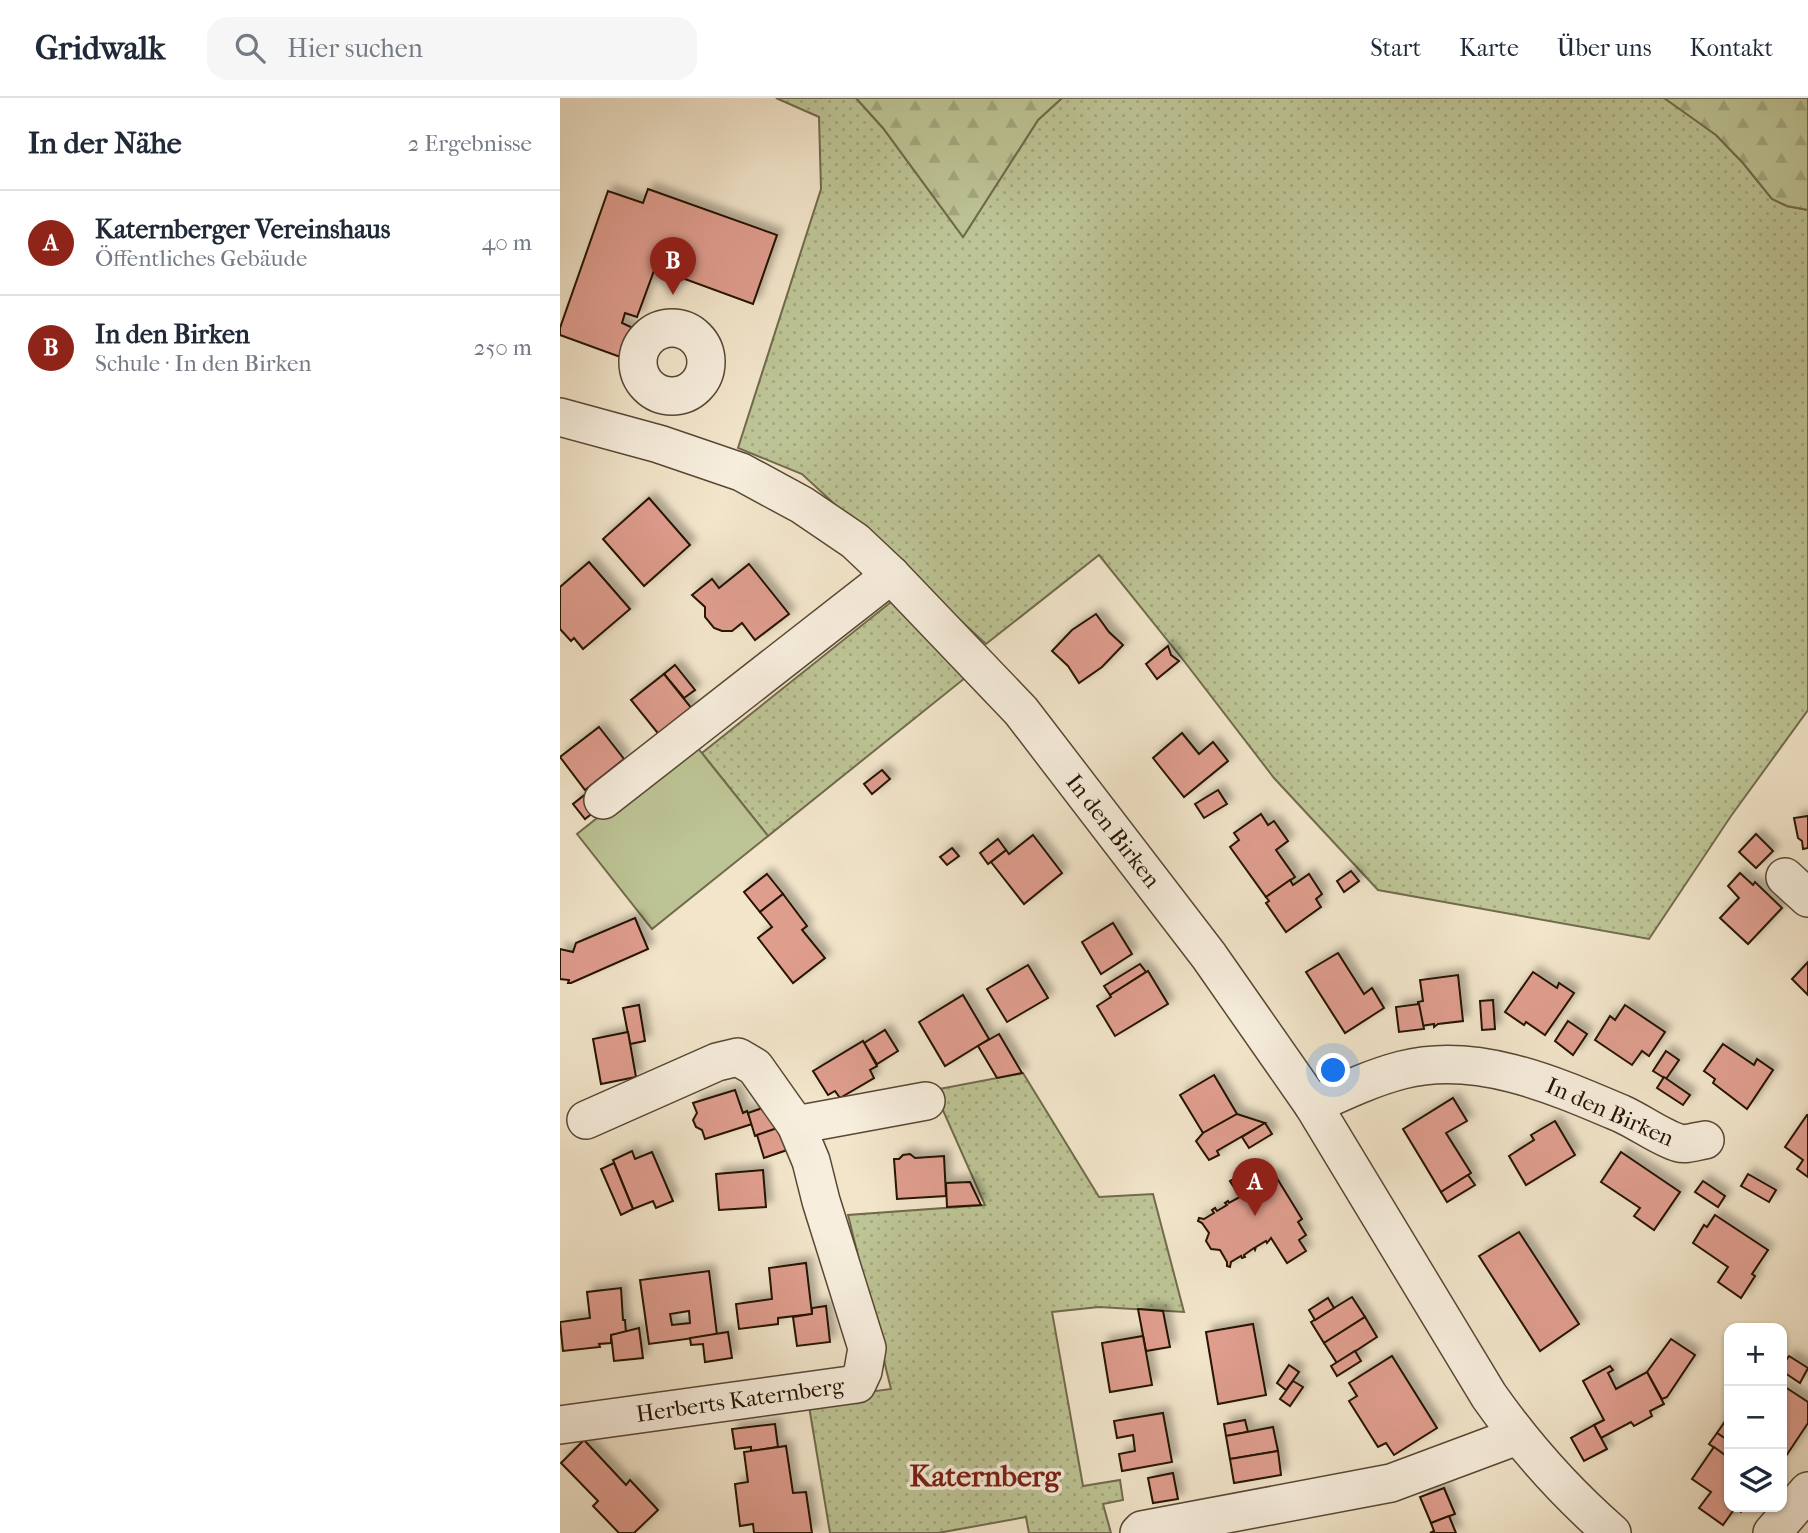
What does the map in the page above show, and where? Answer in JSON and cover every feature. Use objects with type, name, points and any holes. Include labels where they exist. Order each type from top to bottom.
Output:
[{"type":"street","points":[[640,439],[650,403],[658,394]]},
{"type":"street","name":"In den Birken","points":[[560,417],[640,439],[741,472],[802,505],[855,541],[1021,711],[1209,956],[1312,1105],[1489,1396],[1517,1436],[1574,1500],[1612,1533]]},
{"type":"street","points":[[603,800],[891,575]]},
{"type":"street","name":"Herberts Katernberg","points":[[560,1425],[858,1384],[867,1349],[811,1161],[796,1125],[755,1067],[738,1057],[717,1062],[586,1119]]},
{"type":"street","name":"In den Birken","points":[[1312,1105],[1364,1082],[1404,1070],[1440,1065],[1481,1067],[1561,1088],[1630,1117],[1680,1144],[1705,1140]]},
{"type":"street","points":[[796,1125],[926,1101]]},
{"type":"street","points":[[1139,1533],[1142,1530],[1188,1520],[1391,1483],[1517,1436]]},
{"type":"street","points":[[1772,1533],[1808,1491]]},
{"type":"green space","points":[[776,98],[856,98],[883,128],[963,237],[1038,120],[1062,98],[1667,98],[1716,135],[1772,199],[1787,206],[1808,210],[1808,710],[1731,816],[1649,939],[1378,890],[1274,778],[1099,555],[986,644],[802,474],[738,448],[821,189],[819,117]]},
{"type":"green space","points":[[856,98],[1062,98],[1038,120],[963,237],[883,128]]},
{"type":"green space","points":[[1664,98],[1808,98],[1808,210],[1787,206],[1772,199],[1716,135]]},
{"type":"green space","points":[[891,602],[965,678],[768,836],[702,753]]},
{"type":"green space","points":[[693,742],[768,836],[652,929],[577,834]]},
{"type":"green space","points":[[1023,1073],[1099,1197],[1153,1194],[1184,1312],[1099,1307],[1052,1312],[1083,1486],[1120,1480],[1123,1500],[1103,1504],[1111,1533],[1029,1533],[1026,1517],[938,1533],[830,1533],[808,1400],[891,1389],[848,1215],[985,1205],[934,1090]]},
{"type":"building","points":[[648,189],[777,235],[753,304],[655,268],[637,317],[625,313],[622,323],[633,328],[623,358],[560,335],[560,328],[608,191],[643,203]]},
{"type":"building","points":[[649,498],[690,545],[644,586],[603,539]]},
{"type":"building","points":[[589,562],[630,609],[583,649],[574,638],[571,641],[560,629],[560,587]]},
{"type":"building","points":[[749,564],[789,614],[755,640],[742,623],[732,631],[714,628],[705,617],[705,607],[692,595],[712,579],[719,588]]},
{"type":"building","points":[[1096,614],[1123,645],[1102,667],[1079,683],[1068,666],[1052,651],[1072,630]]},
{"type":"building","points":[[1168,646],[1171,655],[1179,661],[1157,679],[1146,664]]},
{"type":"building","points":[[675,665],[695,690],[684,698],[664,674]]},
{"type":"building","points":[[664,674],[693,710],[661,737],[631,700]]},
{"type":"building","points":[[599,727],[624,759],[585,790],[560,757]]},
{"type":"building","points":[[1182,733],[1199,754],[1213,742],[1228,761],[1184,797],[1153,758]]},
{"type":"building","points":[[882,770],[890,779],[872,794],[864,784]]},
{"type":"building","points":[[1218,790],[1227,804],[1204,818],[1195,804]]},
{"type":"building","points":[[587,793],[599,808],[585,819],[573,804]]},
{"type":"building","points":[[1261,814],[1268,825],[1274,821],[1288,841],[1276,850],[1295,877],[1266,897],[1230,847],[1239,840],[1234,833]]},
{"type":"building","points":[[1808,816],[1808,848],[1803,849],[1794,818]]},
{"type":"building","points":[[1756,834],[1773,851],[1756,868],[1739,852]]},
{"type":"building","points":[[1033,835],[1062,873],[1024,904],[991,862],[1006,850],[1009,854]]},
{"type":"building","points":[[998,839],[1006,850],[988,864],[980,853]]},
{"type":"building","points":[[952,848],[959,856],[947,865],[940,857]]},
{"type":"building","points":[[1351,871],[1359,881],[1344,892],[1337,881]]},
{"type":"building","points":[[1740,873],[1753,885],[1755,882],[1782,908],[1748,944],[1720,918],[1739,898],[1728,886]]},
{"type":"building","points":[[767,874],[783,894],[760,912],[744,892]]},
{"type":"building","points":[[1309,874],[1322,894],[1316,899],[1321,907],[1286,932],[1266,903],[1269,901],[1266,897],[1290,880],[1293,885]]},
{"type":"building","points":[[783,894],[807,926],[802,930],[825,958],[793,983],[758,938],[772,927],[760,912]]},
{"type":"building","points":[[635,918],[648,949],[571,983],[568,983],[569,980],[560,979],[560,949],[573,952],[576,943]]},
{"type":"building","points":[[1113,923],[1132,954],[1101,974],[1082,942]]},
{"type":"building","points":[[1338,953],[1364,994],[1372,988],[1384,1008],[1345,1033],[1306,972]]},
{"type":"building","points":[[1808,962],[1808,995],[1792,979]]},
{"type":"building","points":[[1140,964],[1146,972],[1110,995],[1104,986]]},
{"type":"building","points":[[1028,965],[1048,998],[1007,1022],[987,989]]},
{"type":"building","points":[[1148,971],[1168,1004],[1115,1036],[1097,1006]]},
{"type":"building","points":[[1533,972],[1557,988],[1559,983],[1574,993],[1545,1035],[1505,1012]]},
{"type":"building","points":[[1458,975],[1463,1021],[1438,1024],[1434,1027],[1434,1024],[1421,1026],[1418,1002],[1423,1001],[1420,980]]},
{"type":"building","points":[[963,995],[989,1039],[945,1066],[919,1022]]},
{"type":"building","points":[[1493,1000],[1495,1029],[1482,1030],[1480,1001]]},
{"type":"building","points":[[1419,1004],[1424,1029],[1399,1032],[1396,1007]]},
{"type":"building","points":[[639,1005],[645,1041],[630,1044],[623,1008]]},
{"type":"building","points":[[1625,1005],[1665,1032],[1649,1056],[1642,1051],[1632,1065],[1595,1040],[1610,1016],[1615,1020]]},
{"type":"building","points":[[1568,1021],[1587,1034],[1573,1055],[1555,1041]]},
{"type":"building","points":[[885,1030],[898,1051],[877,1064],[864,1043]]},
{"type":"building","points":[[628,1032],[636,1077],[601,1084],[593,1039]]},
{"type":"building","points":[[999,1034],[1022,1073],[997,1078],[978,1046]]},
{"type":"building","points":[[863,1041],[877,1066],[870,1070],[874,1078],[840,1098],[835,1091],[828,1095],[813,1071]]},
{"type":"building","points":[[1723,1044],[1754,1065],[1757,1059],[1773,1070],[1747,1109],[1713,1083],[1715,1079],[1704,1071]]},
{"type":"building","points":[[1666,1051],[1679,1060],[1666,1079],[1653,1071]]},
{"type":"building","points":[[1214,1075],[1237,1114],[1203,1133],[1180,1095]]},
{"type":"building","points":[[1664,1077],[1690,1095],[1683,1105],[1657,1088]]},
{"type":"building","points":[[735,1090],[743,1113],[747,1111],[752,1124],[705,1139],[702,1130],[696,1127],[693,1120],[697,1113],[693,1103]]},
{"type":"building","points":[[1453,1098],[1467,1121],[1446,1133],[1471,1173],[1441,1192],[1403,1129]]},
{"type":"building","points":[[771,1105],[779,1128],[755,1136],[748,1113]]},
{"type":"building","points":[[1237,1114],[1265,1123],[1217,1151],[1219,1155],[1209,1160],[1196,1141],[1203,1133]]},
{"type":"building","points":[[1807,1115],[1808,1177],[1797,1169],[1803,1160],[1785,1147]]},
{"type":"building","points":[[1555,1121],[1575,1155],[1526,1185],[1509,1156],[1534,1140],[1531,1135]]},
{"type":"building","points":[[1265,1123],[1272,1134],[1249,1148],[1242,1137]]},
{"type":"building","points":[[780,1127],[787,1150],[764,1158],[757,1135]]},
{"type":"building","points":[[632,1151],[635,1159],[652,1152],[673,1201],[656,1208],[653,1201],[633,1209],[613,1160]]},
{"type":"building","points":[[1621,1152],[1680,1192],[1654,1230],[1634,1216],[1640,1208],[1601,1182]]},
{"type":"building","points":[[910,1154],[915,1158],[944,1156],[946,1196],[897,1199],[894,1159]]},
{"type":"building","points":[[614,1163],[633,1209],[621,1215],[601,1169]]},
{"type":"building","points":[[1259,1164],[1268,1179],[1275,1175],[1302,1219],[1298,1222],[1306,1235],[1299,1240],[1306,1251],[1287,1263],[1271,1238],[1244,1255],[1245,1257],[1241,1256],[1231,1262],[1230,1267],[1220,1250],[1211,1249],[1206,1241],[1209,1233],[1198,1221],[1199,1218],[1204,1219],[1214,1213],[1212,1210],[1215,1208],[1217,1211],[1227,1205],[1225,1203],[1228,1201],[1229,1203],[1240,1197],[1230,1181]]},
{"type":"building","points":[[763,1170],[766,1207],[719,1210],[716,1174]]},
{"type":"building","points":[[1748,1174],[1776,1190],[1769,1202],[1741,1186]]},
{"type":"building","points":[[1468,1175],[1475,1185],[1447,1202],[1441,1192]]},
{"type":"building","points":[[1703,1181],[1725,1196],[1718,1207],[1695,1192]]},
{"type":"building","points":[[970,1182],[981,1205],[947,1207],[946,1183]]},
{"type":"building","points":[[1715,1215],[1768,1250],[1752,1274],[1755,1276],[1741,1298],[1718,1282],[1728,1267],[1693,1243],[1704,1225],[1707,1227]]},
{"type":"building","points":[[1519,1232],[1579,1324],[1540,1351],[1479,1256]]},
{"type":"building","points":[[806,1263],[812,1314],[778,1318],[778,1324],[739,1329],[736,1304],[772,1299],[769,1268]]},
{"type":"building","points":[[709,1271],[717,1335],[649,1344],[640,1280]],"holes":[[[689,1311],[690,1323],[672,1325],[670,1314]]]},
{"type":"building","points":[[621,1288],[626,1333],[611,1335],[611,1343],[599,1344],[600,1347],[563,1351],[560,1322],[590,1318],[587,1292]]},
{"type":"building","points":[[1352,1297],[1365,1317],[1324,1343],[1311,1322]]},
{"type":"building","points":[[1328,1298],[1334,1308],[1315,1320],[1309,1310]]},
{"type":"building","points":[[826,1306],[830,1342],[797,1346],[793,1317],[812,1314],[812,1308]]},
{"type":"building","points":[[1138,1309],[1163,1311],[1170,1347],[1146,1351]]},
{"type":"building","points":[[1365,1317],[1377,1337],[1337,1363],[1324,1343]]},
{"type":"building","points":[[1253,1324],[1266,1395],[1218,1404],[1206,1332]]},
{"type":"building","points":[[639,1328],[643,1358],[614,1361],[611,1335]]},
{"type":"building","points":[[728,1332],[732,1358],[705,1362],[703,1344],[691,1345],[690,1338]]},
{"type":"building","points":[[1143,1336],[1152,1385],[1110,1392],[1102,1343]]},
{"type":"building","points":[[1671,1339],[1695,1355],[1667,1397],[1662,1399],[1647,1372]]},
{"type":"building","points":[[1355,1351],[1361,1361],[1337,1376],[1331,1366]]},
{"type":"building","points":[[1392,1356],[1437,1428],[1394,1455],[1386,1443],[1378,1447],[1349,1401],[1357,1396],[1349,1383]]},
{"type":"building","points":[[1789,1356],[1808,1368],[1800,1383],[1787,1374]]},
{"type":"building","points":[[1289,1365],[1299,1372],[1286,1390],[1277,1383]]},
{"type":"building","points":[[1610,1366],[1613,1370],[1608,1373],[1616,1389],[1647,1372],[1664,1404],[1650,1411],[1652,1416],[1634,1426],[1631,1422],[1601,1438],[1594,1425],[1604,1420],[1583,1381]]},
{"type":"building","points":[[1293,1381],[1303,1387],[1290,1406],[1280,1399]]},
{"type":"building","points":[[1787,1388],[1808,1402],[1808,1423],[1787,1454]]},
{"type":"building","points":[[1163,1413],[1172,1462],[1122,1471],[1119,1454],[1135,1451],[1133,1435],[1117,1438],[1114,1421]]},
{"type":"building","points":[[1245,1420],[1248,1432],[1226,1436],[1224,1424]]},
{"type":"building","points":[[1724,1423],[1724,1438],[1717,1433]]},
{"type":"building","points":[[775,1424],[778,1447],[751,1451],[751,1447],[735,1449],[732,1429]]},
{"type":"building","points":[[1594,1425],[1607,1449],[1584,1461],[1571,1438]]},
{"type":"building","points":[[1273,1427],[1278,1451],[1230,1459],[1226,1436]]},
{"type":"building","points":[[1717,1433],[1724,1438],[1724,1454],[1709,1444]]},
{"type":"building","points":[[584,1440],[626,1485],[630,1480],[658,1510],[634,1533],[619,1533],[593,1506],[598,1501],[561,1463]]},
{"type":"building","points":[[786,1446],[793,1493],[806,1492],[812,1533],[754,1533],[753,1524],[740,1526],[735,1484],[748,1482],[744,1452]]},
{"type":"building","points":[[1714,1447],[1724,1454],[1724,1512],[1732,1512],[1723,1525],[1699,1508],[1711,1492],[1692,1479]]},
{"type":"building","points":[[1278,1451],[1281,1475],[1234,1483],[1230,1459]]},
{"type":"building","points":[[1173,1473],[1178,1499],[1153,1503],[1148,1478]]},
{"type":"building","points":[[1444,1488],[1455,1514],[1431,1523],[1420,1497]]},
{"type":"building","points":[[1449,1516],[1456,1533],[1430,1533],[1434,1531],[1431,1523]]},
{"type":"place","name":"In den Birken","points":[[673,295]]},
{"type":"place","name":"Katernberger Vereinshaus","points":[[1255,1216]]},
{"type":"district","name":"Katernberg","points":[[985,1476]]}]
